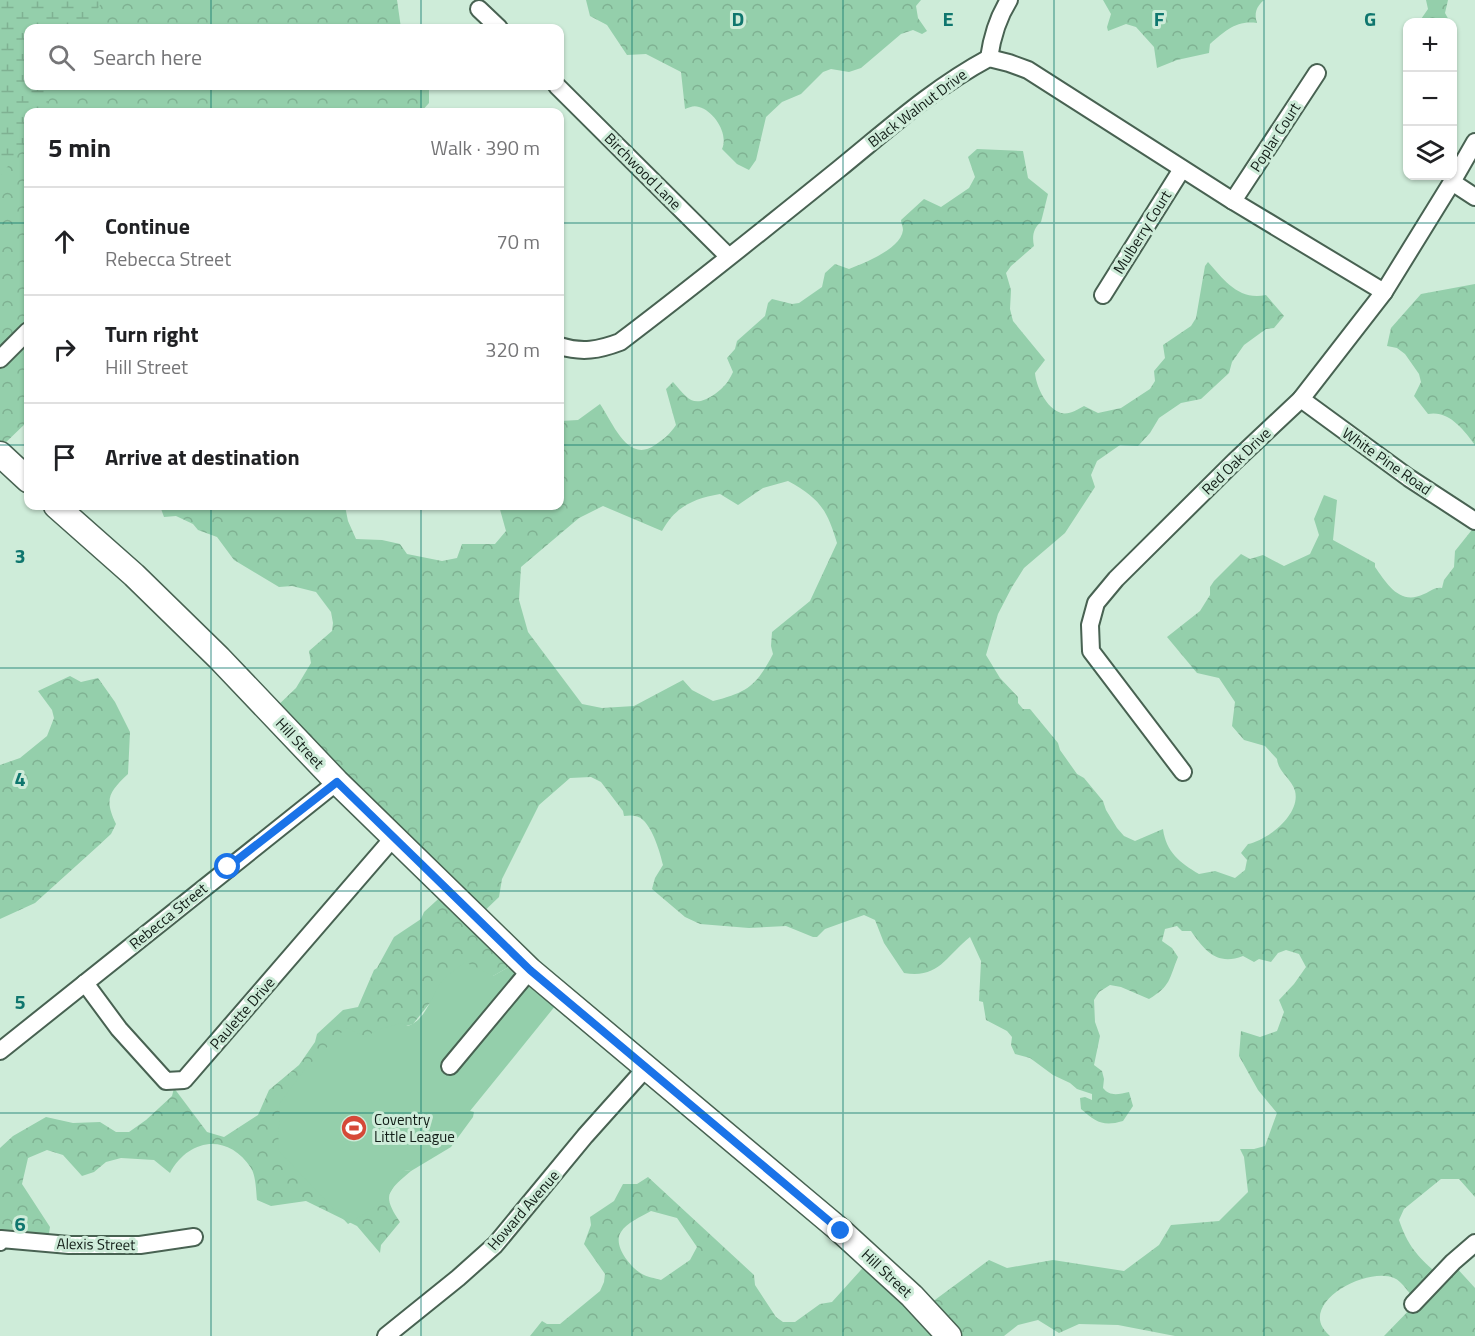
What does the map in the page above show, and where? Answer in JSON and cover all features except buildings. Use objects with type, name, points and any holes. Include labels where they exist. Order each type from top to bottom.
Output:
[{"type":"street","points":[[1009,0],[998,19],[989,58],[1028,70],[1233,201],[1384,292]]},
{"type":"street","points":[[479,9],[495,24]]},
{"type":"street","name":"Black Walnut Drive","points":[[564,347],[584,351],[602,349],[620,342],[919,104],[964,72],[989,58]]},
{"type":"street","name":"Poplar Court","points":[[1233,201],[1317,73]]},
{"type":"street","name":"Birchwood Lane","points":[[561,90],[728,256]]},
{"type":"street","name":"Red Oak Drive","points":[[1183,772],[1091,651],[1090,625],[1096,603],[1116,579],[1234,460],[1301,399],[1384,292],[1475,142]]},
{"type":"street","name":"Mulberry Court","points":[[1103,295],[1182,169]]},
{"type":"street","points":[[1452,183],[1475,197]]},
{"type":"street","points":[[0,359],[24,335]]},
{"type":"street","name":"White Pine Road","points":[[1301,399],[1409,478],[1475,521]]},
{"type":"street","points":[[0,454],[24,476]]},
{"type":"street","name":"Hill Street","points":[[61,510],[134,575],[219,658],[337,782],[530,970],[645,1069],[841,1231],[912,1296],[949,1336]]},
{"type":"street","name":"Rebecca Street","points":[[0,1051],[337,782]]},
{"type":"street","name":"Paulette Drive","points":[[85,983],[119,1029],[166,1081],[184,1080],[394,837]]},
{"type":"street","points":[[450,1066],[530,970]]},
{"type":"street","name":"Howard Avenue","points":[[386,1336],[495,1245],[585,1136],[645,1069]]},
{"type":"street","name":"Alexis Street","points":[[0,1242],[2,1239],[69,1245],[140,1245],[194,1237]]},
{"type":"street","points":[[1413,1304],[1453,1262],[1475,1243]]},
{"type":"green space","points":[[0,0],[103,0],[88,24],[24,24],[24,90],[54,90],[45,108],[24,108],[24,146],[0,176]]},
{"type":"green space","points":[[87,0],[397,0],[400,24],[76,24]]},
{"type":"green space","points":[[586,0],[921,0],[916,6],[918,18],[927,31],[922,34],[913,30],[901,34],[861,68],[849,72],[831,69],[823,72],[801,94],[782,102],[766,117],[756,160],[749,170],[737,164],[722,149],[724,143],[722,130],[710,113],[697,106],[685,109],[681,72],[646,54],[627,55],[607,25],[590,16]]},
{"type":"green space","points":[[1103,0],[1264,0],[1256,10],[1257,23],[1243,23],[1231,28],[1210,44],[1209,53],[1177,60],[1157,68],[1154,47],[1136,27],[1126,24],[1108,31],[1111,14]]},
{"type":"green space","points":[[1426,0],[1448,0],[1445,13],[1448,18],[1422,18],[1428,9]]},
{"type":"green space","points":[[0,31],[24,78],[24,90],[429,90],[429,103],[425,108],[24,108],[24,425],[0,448]]},
{"type":"green space","points":[[977,149],[1023,151],[1028,178],[1048,194],[1041,222],[1034,233],[1034,246],[1006,273],[1011,290],[1010,309],[1013,321],[1045,360],[1035,373],[1040,390],[1051,406],[1061,413],[1073,412],[1084,406],[1098,413],[1121,408],[1150,389],[1155,381],[1154,371],[1165,358],[1163,345],[1191,326],[1196,318],[1205,266],[1208,262],[1233,288],[1248,295],[1266,295],[1284,316],[1274,328],[1266,329],[1244,345],[1232,362],[1229,373],[1201,399],[1181,403],[1159,418],[1150,433],[1138,446],[1120,445],[1097,461],[1091,475],[1095,487],[1065,533],[1024,568],[998,614],[986,655],[1000,678],[1018,697],[1018,703],[1023,709],[1030,709],[1058,743],[1060,750],[1077,774],[1084,778],[1103,801],[1106,810],[1124,836],[1135,841],[1163,829],[1167,844],[1186,866],[1199,874],[1215,871],[1235,878],[1245,870],[1247,860],[1241,853],[1248,844],[1273,832],[1288,817],[1293,808],[1296,800],[1295,791],[1277,759],[1265,746],[1244,740],[1232,726],[1235,702],[1219,678],[1197,673],[1167,637],[1200,611],[1210,595],[1210,587],[1214,581],[1241,554],[1250,559],[1263,555],[1284,566],[1310,554],[1319,535],[1314,519],[1324,495],[1337,500],[1333,540],[1375,563],[1380,574],[1395,591],[1401,595],[1415,597],[1442,588],[1444,580],[1454,567],[1455,551],[1475,526],[1475,1197],[1459,1179],[1441,1179],[1404,1209],[1399,1220],[1410,1245],[1433,1270],[1440,1276],[1454,1265],[1475,1288],[1475,1336],[1384,1336],[1417,1302],[1397,1280],[1384,1276],[1372,1277],[1347,1285],[1327,1301],[1321,1310],[1320,1320],[1322,1327],[1330,1336],[1175,1336],[1118,1325],[1079,1324],[1059,1333],[1038,1320],[1018,1325],[1004,1336],[530,1336],[542,1321],[547,1324],[560,1324],[600,1291],[605,1274],[584,1244],[591,1225],[590,1217],[614,1201],[623,1184],[637,1184],[648,1177],[754,1275],[755,1285],[776,1317],[783,1322],[795,1322],[820,1304],[832,1302],[869,1261],[924,1308],[989,1260],[1007,1268],[1053,1260],[1124,1271],[1159,1245],[1171,1225],[1219,1221],[1248,1192],[1244,1157],[1240,1149],[1265,1146],[1277,1113],[1258,1090],[1239,1056],[1241,1031],[1260,1037],[1277,1031],[1284,1012],[1279,1000],[1306,967],[1299,954],[1286,950],[1278,953],[1271,962],[1259,959],[1254,962],[1243,956],[1234,959],[1219,958],[1201,945],[1191,931],[1182,931],[1177,926],[1165,929],[1162,941],[1172,948],[1178,957],[1162,990],[1149,999],[1121,987],[1110,985],[1099,992],[1094,1000],[1095,1022],[1100,1036],[1094,1065],[1102,1071],[1103,1088],[1112,1094],[1129,1092],[1133,1106],[1123,1121],[1100,1122],[1081,1109],[1080,1098],[1085,1097],[1092,1100],[1092,1094],[1077,1089],[1030,1058],[1015,1054],[1011,1045],[1012,1037],[1007,1031],[986,1020],[983,1002],[979,1001],[981,961],[970,937],[934,969],[916,974],[904,973],[884,943],[875,920],[864,915],[825,929],[817,937],[786,926],[749,928],[700,924],[685,917],[652,889],[655,878],[663,865],[650,829],[639,817],[624,816],[623,811],[601,782],[591,777],[570,778],[539,805],[502,879],[499,897],[477,918],[514,959],[507,968],[493,976],[429,1004],[413,1024],[406,1026],[404,1170],[411,1171],[397,1183],[390,1194],[390,1205],[400,1222],[381,1245],[380,1253],[357,1226],[306,1201],[271,1206],[257,1200],[253,1171],[242,1157],[231,1149],[209,1144],[187,1153],[170,1173],[154,1160],[121,1158],[106,1162],[94,1172],[82,1176],[63,1155],[47,1150],[28,1158],[22,1184],[50,1227],[48,1240],[0,1230],[0,1148],[13,1136],[46,1117],[73,1123],[100,1122],[116,1132],[129,1132],[172,1096],[174,1088],[207,1132],[224,1137],[258,1115],[269,1090],[299,1065],[315,1042],[317,1034],[343,1010],[358,1007],[374,970],[394,937],[421,919],[424,912],[447,891],[272,711],[296,688],[311,663],[309,651],[332,631],[331,612],[316,592],[292,586],[279,587],[234,560],[217,537],[198,530],[193,524],[176,516],[164,517],[161,510],[346,510],[356,539],[382,540],[400,544],[407,554],[442,561],[457,558],[462,544],[495,544],[506,531],[500,510],[564,510],[564,421],[578,420],[600,404],[622,439],[629,445],[637,449],[645,449],[655,445],[676,425],[666,389],[673,382],[691,400],[701,401],[726,385],[733,372],[727,358],[735,349],[737,341],[765,316],[768,303],[772,299],[792,304],[799,303],[822,287],[825,273],[835,264],[849,269],[889,249],[901,237],[903,230],[901,220],[924,199],[941,207],[969,188],[975,177],[968,157]],"holes":[[[788,481],[807,493],[825,513],[837,543],[810,601],[772,632],[773,654],[756,681],[743,691],[713,701],[692,690],[683,680],[634,706],[602,708],[582,704],[528,632],[519,600],[521,567],[579,518],[603,506],[662,531],[679,510],[702,498],[720,494],[738,505],[763,488]],[[651,1211],[677,1218],[697,1247],[690,1260],[661,1280],[646,1276],[628,1262],[619,1243],[623,1229]]]},
{"type":"green space","points":[[1475,284],[1475,445],[1449,418],[1443,415],[1428,414],[1414,396],[1421,382],[1419,374],[1405,354],[1397,348],[1387,346],[1391,328],[1421,294]]},
{"type":"green space","points":[[70,676],[81,682],[98,678],[115,702],[130,732],[128,774],[110,796],[110,808],[116,824],[111,834],[35,903],[0,919],[0,765],[20,758],[47,736],[54,718],[52,710],[38,691]]},
{"type":"green space","name":"Coventry Little League","points":[[514,959],[560,1000],[470,1111],[474,1112],[473,1117],[451,1147],[411,1171],[404,1170],[385,1201],[348,1224],[278,1150],[280,1103],[305,1069],[346,1028],[366,1037],[377,1030],[402,1023],[407,1026],[423,1014],[442,981],[465,962],[493,976],[507,968]]},
{"type":"place","name":"Coventry Little League","points":[[354,1128]]},
{"type":"route","points":[[228,867],[337,782],[530,970],[645,1069],[841,1231]]}]
